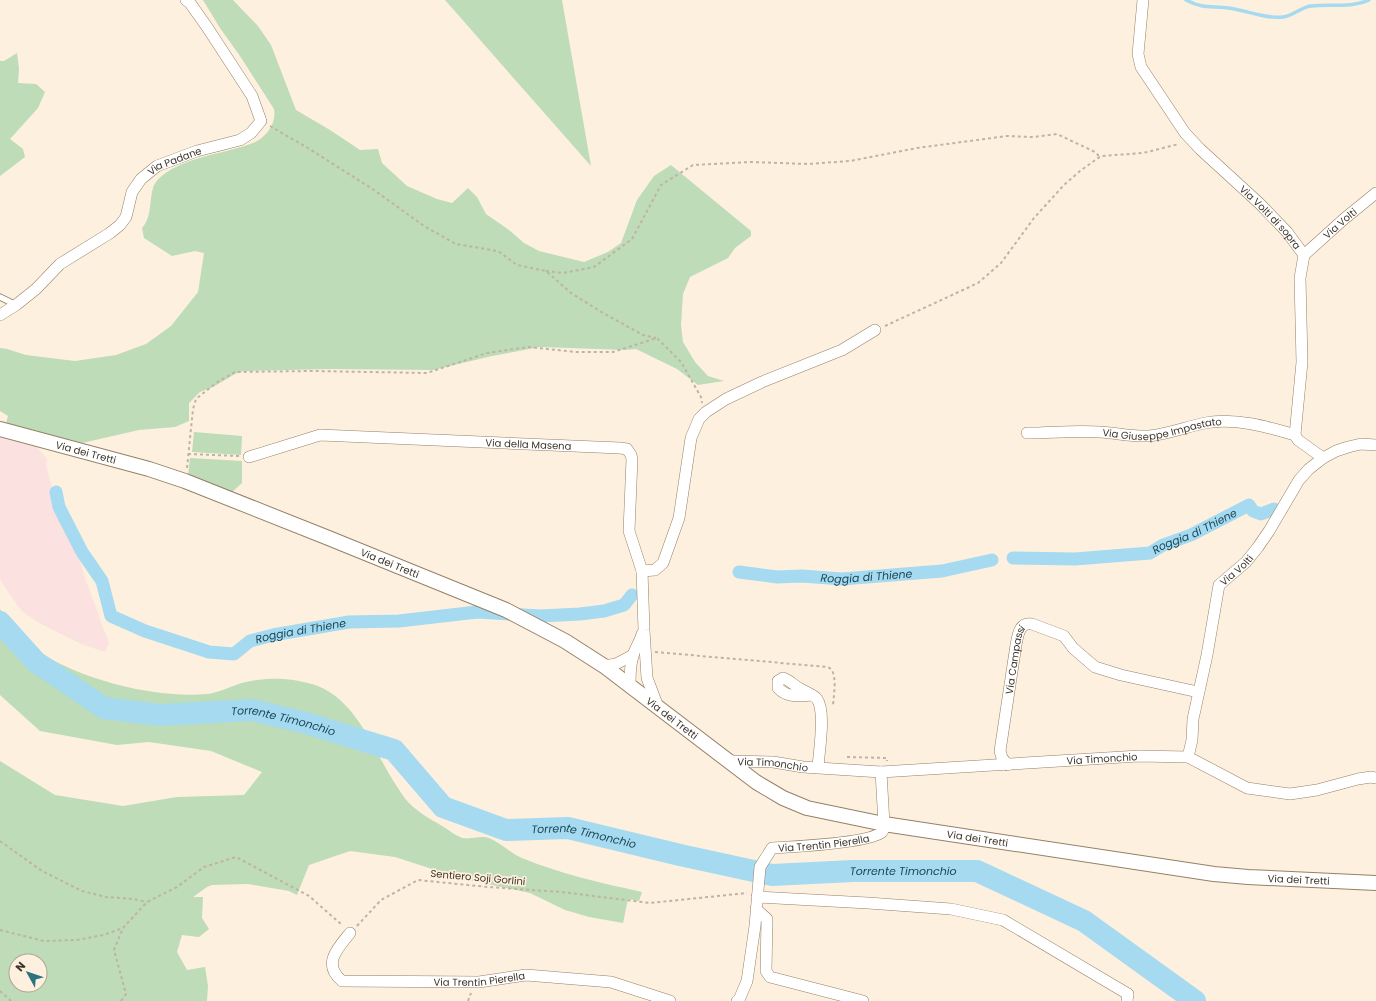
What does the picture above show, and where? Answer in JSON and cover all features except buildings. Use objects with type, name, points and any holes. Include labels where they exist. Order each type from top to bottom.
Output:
[{"type":"street","points":[[186,0],[190,3],[252,96],[260,121]]},
{"type":"street","name":"Via Volti di sopra","points":[[1143,0],[1139,30],[1138,60],[1141,67],[1185,133],[1259,203],[1287,232],[1304,255],[1300,278],[1302,362],[1295,435]]},
{"type":"street","name":"Via Padane","points":[[0,315],[16,305],[36,289],[60,264],[104,237],[120,225],[126,217],[132,192],[141,179],[157,166],[197,151],[240,140],[252,133],[257,128],[260,121]]},
{"type":"street","name":"Via Volti","points":[[1304,255],[1376,193]]},
{"type":"street","points":[[642,571],[655,570],[663,563],[679,518],[691,438],[699,419],[706,412],[726,399],[762,382],[842,350],[875,330]]},
{"type":"street","name":"Via Giuseppe Impastato","points":[[1027,433],[1100,432],[1129,436],[1149,436],[1170,433],[1207,422],[1239,421],[1295,435]]},
{"type":"street","name":"Via dei Tretti","points":[[0,429],[142,467],[185,481],[506,610],[565,641],[604,666],[728,761],[770,791],[807,808],[884,824],[1214,874],[1376,883]]},
{"type":"street","name":"Via della Masena","points":[[249,457],[320,435],[627,449],[631,455],[629,531],[642,571],[647,678],[658,707]]},
{"type":"street","points":[[1295,435],[1298,440],[1323,458]]},
{"type":"street","name":"Via Volti","points":[[1188,757],[1192,740],[1193,719],[1219,585],[1246,562],[1269,531],[1300,480],[1309,469],[1336,450],[1362,444],[1376,445]]},
{"type":"street","name":"Via Campassi","points":[[1008,765],[1002,758],[1000,751],[1016,645],[1020,630],[1023,625],[1028,623],[1064,636],[1073,648],[1095,667],[1121,675],[1198,692]]},
{"type":"street","name":"Via della Masena","points":[[630,686],[630,668],[633,654],[639,644],[644,630]]},
{"type":"street","name":"Via della Masena","points":[[630,686],[641,671],[645,649]]},
{"type":"street","points":[[604,666],[616,664],[633,654]]},
{"type":"street","name":"Via Timonchio","points":[[812,695],[818,700],[822,714],[818,768]]},
{"type":"street","name":"Via Timonchio","points":[[728,761],[773,762],[803,767],[881,772],[1139,756],[1188,757],[1247,788],[1290,794],[1317,790],[1358,779],[1371,777],[1376,778]]},
{"type":"street","points":[[881,772],[884,824]]},
{"type":"street","name":"Via Trentin Pierella","points":[[737,1001],[739,1000],[747,981],[760,867],[772,848],[856,840],[882,832],[884,829],[884,824]]},
{"type":"street","points":[[863,1001],[770,977],[766,971],[767,919],[757,896],[951,909],[1003,920],[1128,994],[1127,1001]]},
{"type":"street","name":"Via Trentin Pierella","points":[[350,933],[332,960],[332,968],[336,976],[342,981],[479,982],[526,975],[611,982],[665,1000]]},
{"type":"lane","points":[[0,297],[16,305]]},
{"type":"path","points":[[260,121],[315,152],[374,190],[424,226],[456,244],[498,251],[517,265],[546,272],[563,273],[594,267],[632,239],[661,185],[693,165],[751,162],[808,164],[850,161],[917,148],[1007,136],[1033,137],[1057,134],[1095,152],[1098,155],[1098,158]]},
{"type":"path","points":[[875,330],[978,283],[990,274],[1007,256],[1026,227],[1047,204],[1072,178],[1103,155],[1143,153],[1192,141]]},
{"type":"path","points":[[546,272],[571,293],[603,313],[643,335],[657,338],[681,362],[701,397],[702,407],[699,419]]},
{"type":"path","points":[[185,481],[193,409],[196,399],[216,383],[236,372],[313,371],[427,373],[494,352],[528,347],[576,352],[614,352],[657,338]]},
{"type":"path","points":[[188,454],[249,457]]},
{"type":"path","points":[[0,841],[42,871],[82,891],[106,897],[133,898],[147,902]]},
{"type":"path","points":[[121,1001],[126,994],[114,950],[123,928],[147,902],[177,887],[204,867],[236,857],[309,896],[350,933]]},
{"type":"path","name":"Sentiero Soji Gorlini","points":[[350,933],[381,900],[418,880],[561,892],[650,903],[757,896]]},
{"type":"path","points":[[0,930],[44,941],[77,940],[103,935],[123,928]]},
{"type":"path","points":[[0,991],[11,1001]]},
{"type":"shaded area","points":[[0,436],[37,447],[47,459],[46,465],[56,502],[69,526],[86,581],[109,643],[105,652],[81,644],[37,622],[22,611],[0,579]]},
{"type":"green space","points":[[203,0],[233,0],[258,26],[271,45],[296,110],[360,150],[378,149],[382,163],[407,186],[437,199],[452,203],[468,188],[477,197],[486,214],[509,230],[524,243],[539,251],[584,262],[608,252],[621,243],[637,200],[654,176],[671,165],[751,231],[751,236],[735,248],[728,258],[690,277],[683,294],[681,325],[683,342],[695,362],[708,376],[724,381],[698,385],[677,369],[636,349],[625,350],[540,347],[492,356],[433,370],[330,369],[243,371],[213,387],[200,392],[189,403],[189,421],[175,427],[139,430],[82,443],[6,423],[8,416],[0,411],[0,348],[26,355],[75,361],[116,355],[146,344],[171,326],[198,292],[204,253],[195,251],[172,256],[144,238],[142,228],[149,214],[154,185],[163,175],[182,164],[258,141],[270,129],[274,120],[274,109]]},
{"type":"green space","points":[[445,0],[562,0],[591,166]]},
{"type":"green space","points":[[17,53],[19,69],[18,83],[36,84],[45,92],[38,108],[10,139],[23,149],[25,157],[0,176],[0,61],[4,61]]},
{"type":"green space","points":[[194,432],[242,436],[241,455],[192,452]]},
{"type":"green space","points":[[190,458],[242,461],[242,483],[231,493],[188,476]]},
{"type":"green space","points":[[0,609],[21,636],[29,644],[46,656],[66,667],[114,684],[163,693],[186,695],[218,692],[246,682],[267,679],[287,679],[318,686],[332,693],[354,715],[403,796],[413,807],[427,817],[460,837],[489,838],[518,856],[551,869],[581,878],[642,892],[639,901],[628,899],[623,923],[589,917],[565,910],[530,893],[460,878],[395,857],[350,851],[309,865],[297,895],[289,891],[248,884],[212,885],[193,897],[203,897],[202,918],[209,929],[199,937],[182,935],[177,952],[187,970],[205,967],[208,986],[207,1001],[0,1001],[0,761],[55,795],[123,806],[177,797],[244,795],[262,772],[211,751],[149,742],[117,745],[40,731],[0,695]]},
{"type":"waterway","points":[[1186,0],[1202,6],[1228,8],[1269,17],[1287,16],[1311,6],[1348,5],[1369,0]]},
{"type":"waterway","name":"Roggia di Thiene","points":[[56,492],[59,507],[82,552],[102,581],[111,616],[145,631],[209,652],[234,654],[250,641],[273,635],[349,622],[399,621],[477,612],[540,616],[604,611],[624,605],[632,595]]},
{"type":"waterway","name":"Roggia di Thiene","points":[[1013,558],[1075,559],[1150,553],[1163,545],[1191,535],[1249,505],[1253,511],[1261,514],[1274,509]]},
{"type":"waterway","name":"Roggia di Thiene","points":[[739,572],[777,577],[802,576],[842,579],[942,571],[992,560]]},
{"type":"waterway","name":"Torrente Timonchio","points":[[0,622],[36,662],[104,708],[160,715],[252,710],[306,723],[394,750],[443,807],[506,830],[568,828],[772,875],[853,871],[977,871],[1084,921],[1195,1001]]}]
